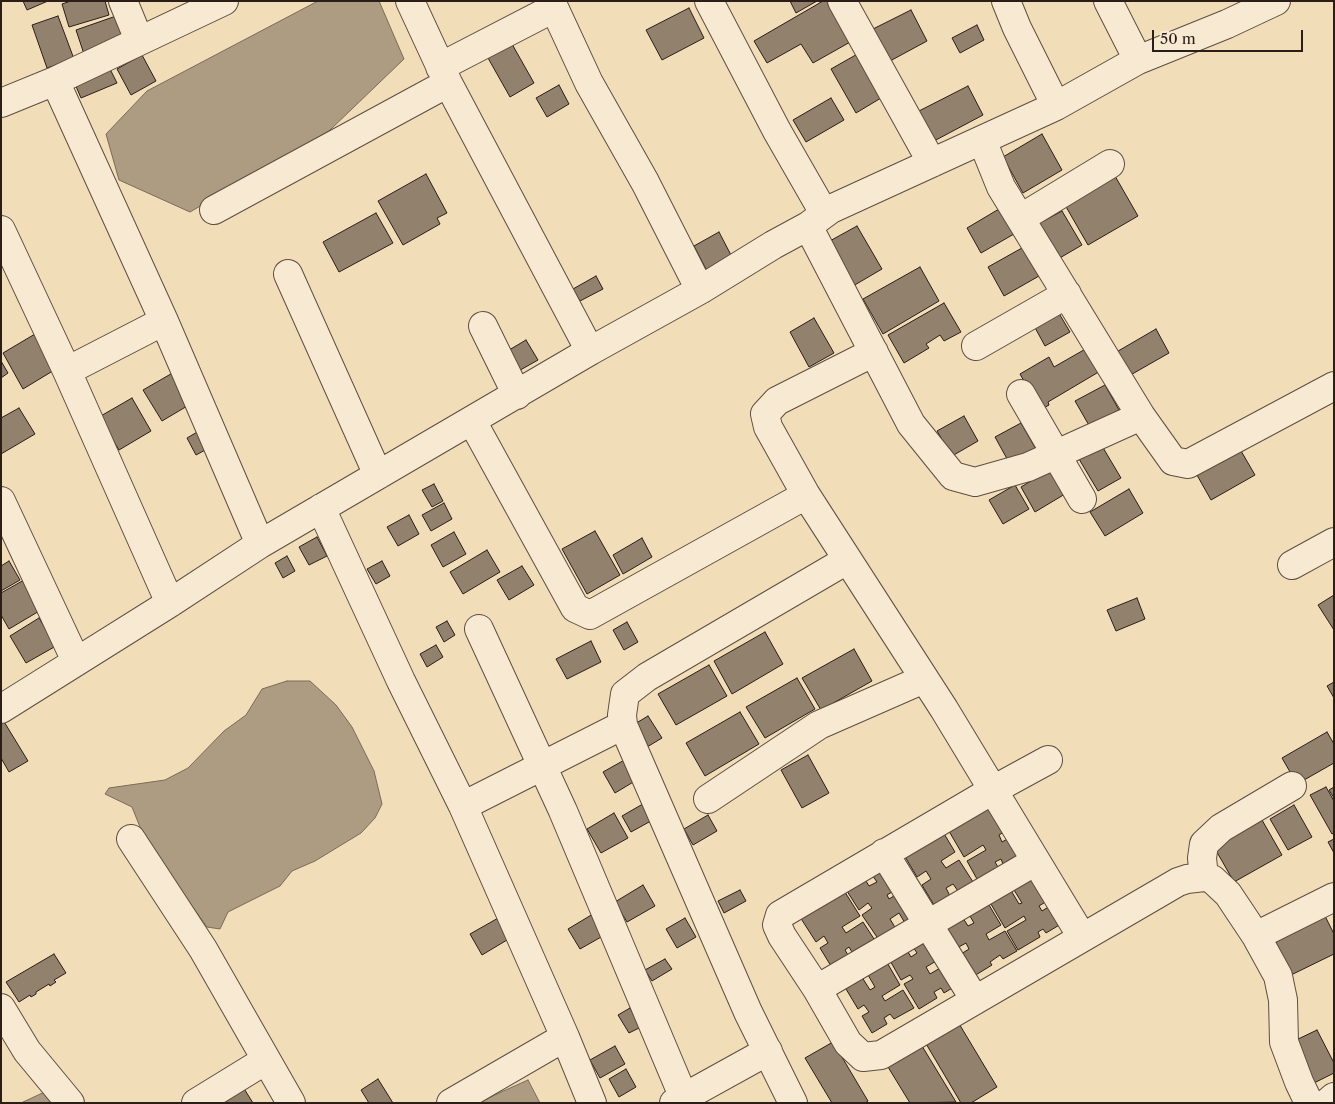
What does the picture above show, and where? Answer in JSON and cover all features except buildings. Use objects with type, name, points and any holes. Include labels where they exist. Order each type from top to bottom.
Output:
[{"type":"street","points":[[123,1],[139,40]]},
{"type":"street","points":[[1,102],[55,81],[224,1]]},
{"type":"street","points":[[410,1],[444,75],[590,351]]},
{"type":"street","points":[[709,1],[777,131],[874,352],[911,424],[953,476],[975,482],[1028,468],[1141,416]]},
{"type":"street","points":[[842,1],[932,163]]},
{"type":"street","points":[[1006,1],[1017,28],[1056,106]]},
{"type":"street","points":[[1108,1],[1138,60]]},
{"type":"street","points":[[1,709],[260,544],[472,422],[590,351],[700,290],[816,220],[932,163],[1056,106],[1138,60],[1227,24],[1276,1]]},
{"type":"street","points":[[214,210],[444,75],[553,5],[589,83],[645,182],[700,290]]},
{"type":"street","points":[[55,81],[164,321],[260,544]]},
{"type":"street","points":[[982,140],[1001,187],[1141,416],[1173,461],[1188,464],[1334,386]]},
{"type":"street","points":[[1021,218],[1110,164]]},
{"type":"street","points":[[1,230],[68,371],[170,602]]},
{"type":"street","points":[[288,274],[378,475]]},
{"type":"street","points":[[976,346],[1067,294]]},
{"type":"street","points":[[68,371],[164,321]]},
{"type":"street","points":[[483,326],[517,395]]},
{"type":"street","points":[[874,352],[777,401],[765,414],[768,427],[806,495],[924,679],[1082,937]]},
{"type":"street","points":[[1020,394],[1082,499]]},
{"type":"street","points":[[472,422],[576,608],[590,615],[806,495]]},
{"type":"street","points":[[1,501],[76,661]]},
{"type":"street","points":[[321,508],[401,681],[463,806],[565,1037],[592,1103]]},
{"type":"street","points":[[1292,565],[1334,542]]},
{"type":"street","points":[[793,1103],[748,1012],[623,725],[622,715],[625,694],[647,677],[847,560]]},
{"type":"street","points":[[479,629],[563,811],[681,1101],[768,1051]]},
{"type":"street","points":[[708,799],[819,725],[924,679]]},
{"type":"street","points":[[463,806],[623,725]]},
{"type":"street","points":[[1048,760],[884,853],[780,915],[777,925],[782,936],[817,989],[848,1043],[863,1057],[881,1055],[1178,882],[1204,877],[1212,879],[1221,886],[1256,936],[1278,976],[1283,1000],[1284,1042],[1298,1082],[1309,1103]]},
{"type":"street","points":[[1204,877],[1202,858],[1204,844],[1221,828],[1292,786]]},
{"type":"street","points":[[131,839],[203,949],[291,1103]]},
{"type":"street","points":[[884,853],[975,1000]]},
{"type":"street","points":[[817,989],[1036,862]]},
{"type":"street","points":[[1256,936],[1334,897]]},
{"type":"street","points":[[1,1008],[27,1050],[70,1103]]},
{"type":"street","points":[[451,1103],[565,1037]]},
{"type":"street","points":[[196,1103],[266,1060]]},
{"type":"street","points":[[1327,1103],[1334,1097]]},
{"type":"shaded area","points":[[318,1],[379,1],[404,59],[329,131],[190,212],[119,180],[106,134],[147,91]]},
{"type":"shaded area","points":[[287,681],[310,681],[336,705],[352,727],[374,771],[382,804],[375,818],[361,833],[315,861],[292,871],[280,886],[228,912],[220,929],[207,927],[146,842],[132,807],[105,794],[109,788],[165,780],[188,768],[224,731],[246,715],[262,689]]},
{"type":"shaded area","points":[[528,1080],[540,1103],[479,1103],[499,1093]]},
{"type":"shaded area","points":[[51,1089],[61,1103],[21,1103]]}]
